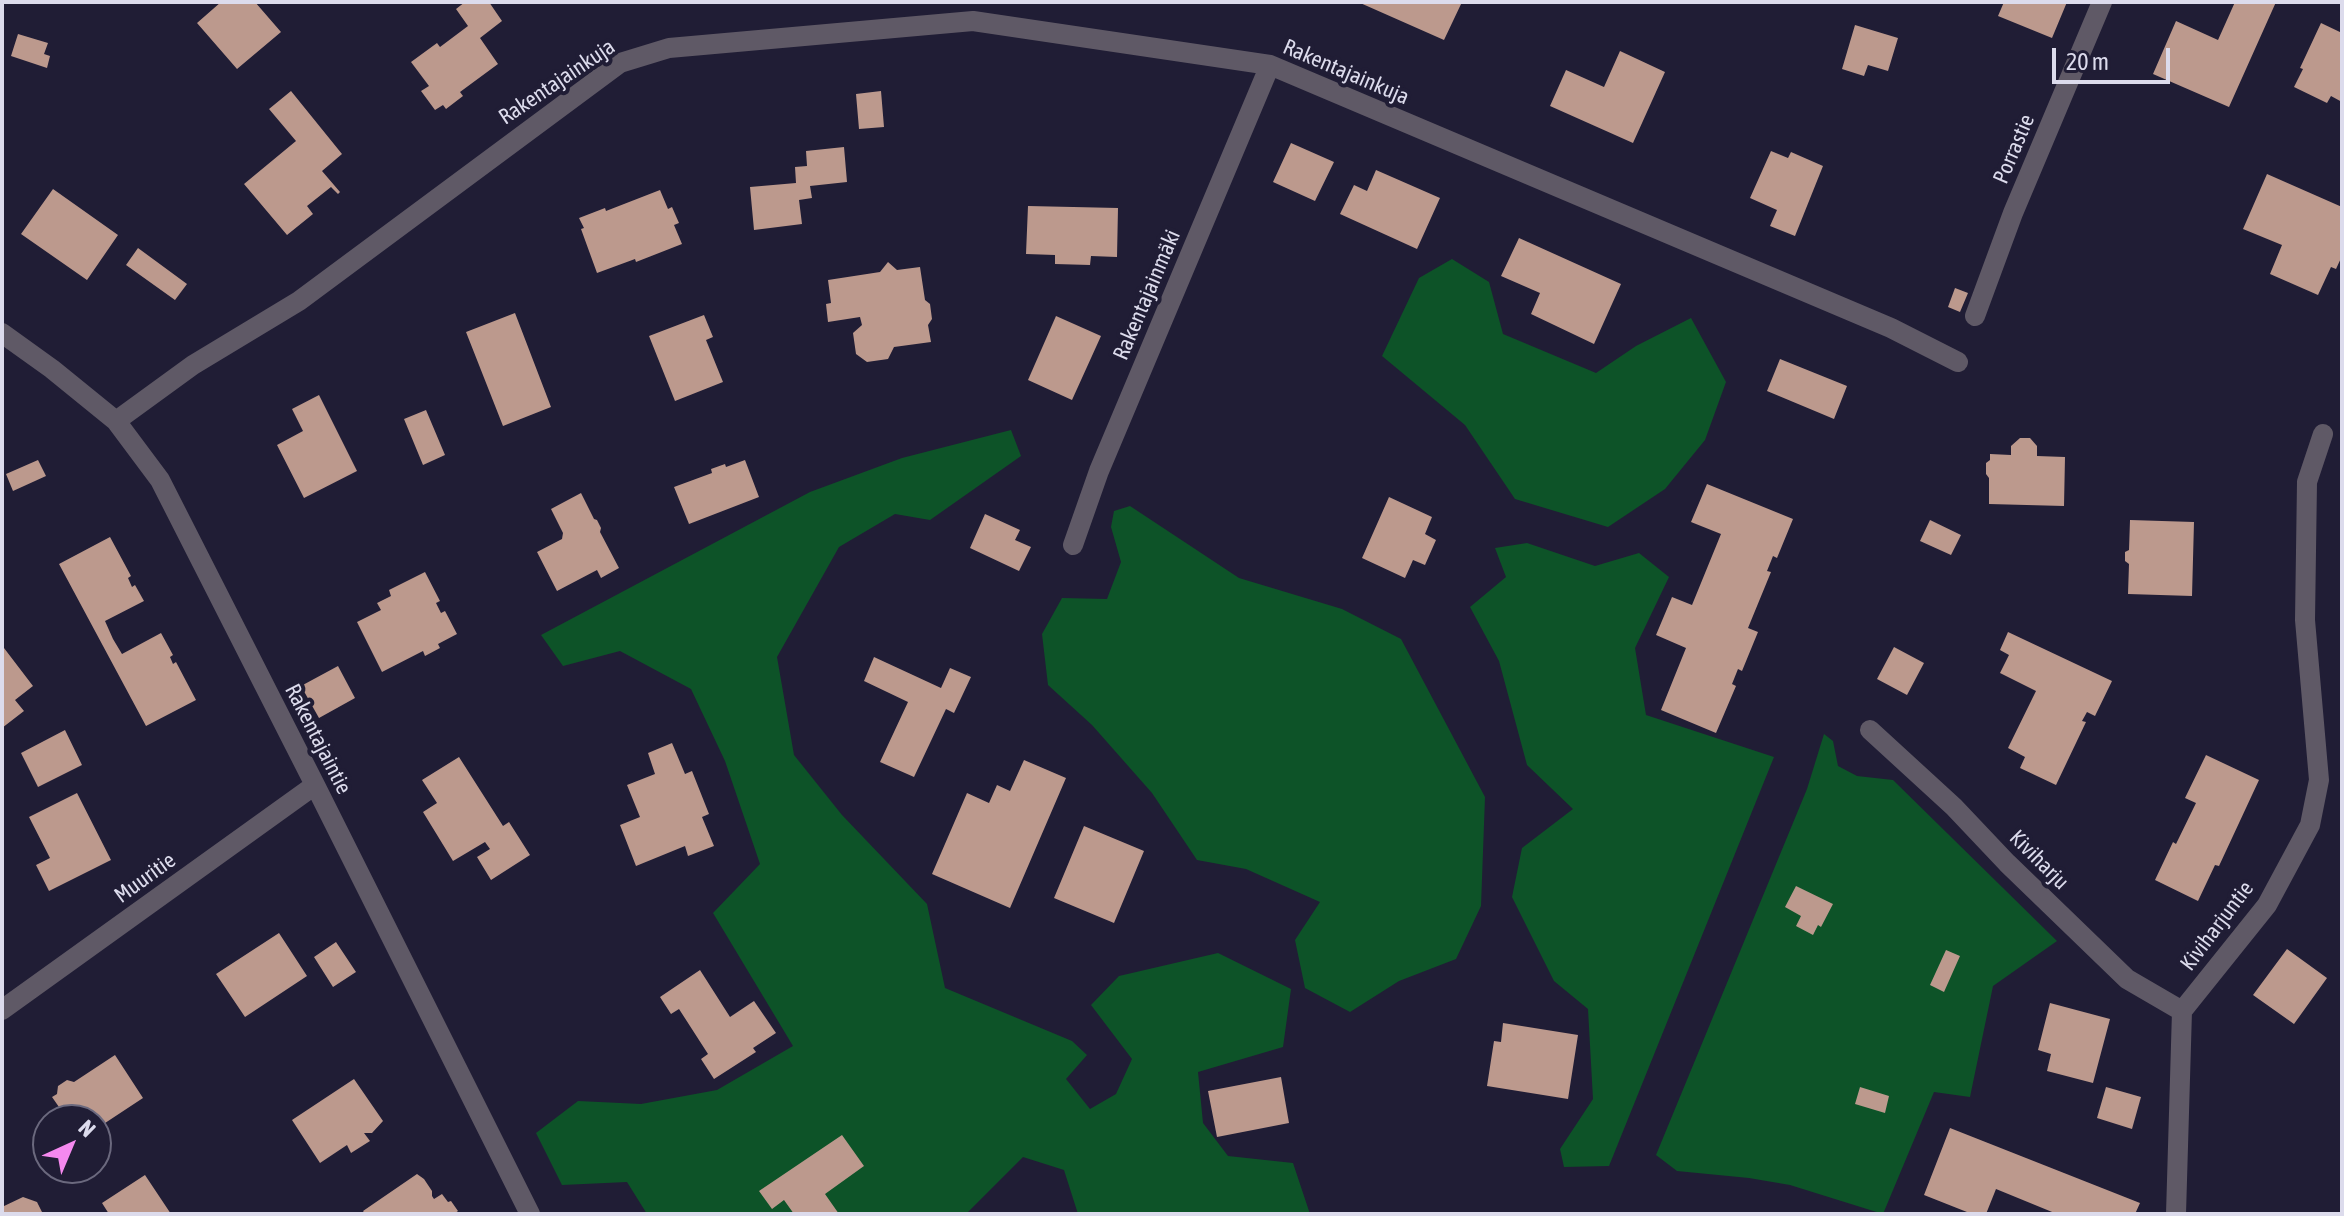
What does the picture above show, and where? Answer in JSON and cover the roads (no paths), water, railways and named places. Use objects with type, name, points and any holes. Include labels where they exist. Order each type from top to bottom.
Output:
[{"type":"street","name":"Porrastie","points":[[1975,316],[2013,213],[2102,2]]},
{"type":"street","name":"Rakentajainkuja","points":[[116,421],[193,365],[299,301],[620,63],[669,48],[974,12],[1270,65],[1891,328],[1958,362]]},
{"type":"street","name":"Rakentajainmäki","points":[[1073,545],[1099,471],[1270,65]]},
{"type":"street","name":"Rakentajaintie","points":[[2,333],[116,421],[160,480],[530,1214]]},
{"type":"street","name":"Kiviharjuntie","points":[[2182,1011],[2267,905],[2310,825],[2319,780],[2305,620],[2307,482],[2323,434]]},
{"type":"street","name":"Kiviharju","points":[[1870,730],[1954,807],[2127,979],[2182,1011]]},
{"type":"street","name":"Muuritie","points":[[2,1010],[315,785]]},
{"type":"street","points":[[2176,1214],[2182,1011]]}]
